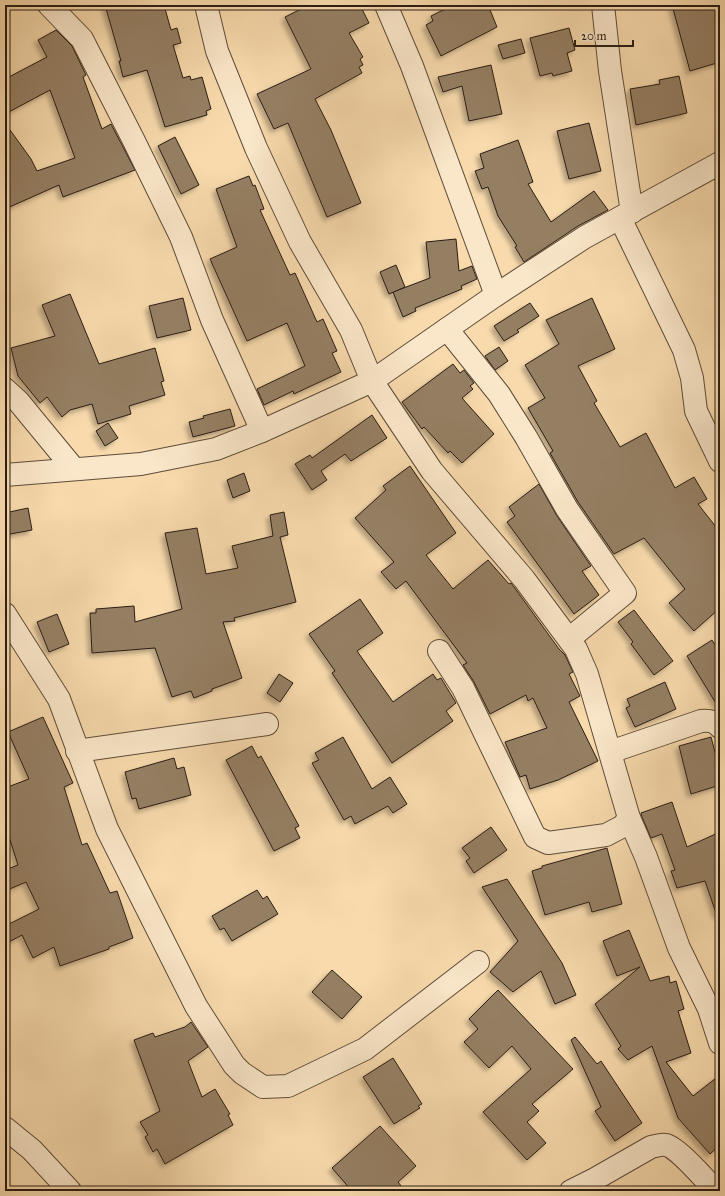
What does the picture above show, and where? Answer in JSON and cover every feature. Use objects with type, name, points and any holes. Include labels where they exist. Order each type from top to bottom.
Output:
[{"type":"street","points":[[49,5],[82,39],[134,141],[181,237],[212,320],[262,431]]},
{"type":"street","points":[[206,5],[216,52],[256,148],[300,242],[351,330],[372,380],[432,471],[524,579],[576,649],[587,674],[629,818],[646,857],[679,948],[709,1009],[720,1043]]},
{"type":"street","points":[[386,5],[414,74],[496,294]]},
{"type":"street","points":[[603,5],[626,215],[684,350],[692,378],[696,411],[720,461]]},
{"type":"street","points":[[5,475],[141,464],[216,449],[262,431],[372,380],[496,294],[585,238],[720,163]]},
{"type":"street","points":[[447,329],[499,394],[526,437],[567,509],[625,593],[569,639]]},
{"type":"street","points":[[5,389],[18,401],[74,469]]},
{"type":"street","points":[[5,614],[59,699],[107,829],[196,1006],[234,1065],[242,1073],[263,1087],[288,1086],[365,1049],[478,962]]},
{"type":"street","points":[[439,651],[463,688],[535,837],[548,843],[606,835],[623,826],[629,818]]},
{"type":"street","points":[[610,752],[701,721],[708,720],[716,723],[720,727]]},
{"type":"street","points":[[77,751],[267,724]]},
{"type":"street","points":[[5,1128],[32,1150],[70,1191]]},
{"type":"street","points":[[571,1191],[651,1147],[668,1145],[681,1153],[715,1191]]},
{"type":"building","points":[[105,5],[164,5],[171,30],[177,28],[181,43],[173,45],[183,78],[190,76],[191,80],[202,77],[211,109],[206,111],[207,115],[165,127],[147,70],[123,77],[119,61],[121,61]]},
{"type":"building","points":[[309,5],[360,5],[369,23],[349,33],[363,57],[360,59],[363,65],[359,67],[362,73],[315,99],[331,130],[361,203],[327,217],[288,123],[274,129],[257,94],[311,69],[285,17]]},
{"type":"building","points":[[453,5],[488,5],[497,27],[441,56],[426,25],[433,21],[431,16]]},
{"type":"building","points":[[672,5],[718,5],[720,12],[720,62],[690,71]]},
{"type":"building","points":[[569,28],[575,50],[567,53],[572,71],[553,76],[552,73],[540,76],[530,38]]},
{"type":"building","points":[[56,30],[72,46],[86,75],[83,77],[102,129],[111,124],[135,170],[63,197],[59,185],[5,209],[5,123],[31,159],[37,171],[75,158],[50,90],[5,114],[5,79],[47,57],[38,40]]},
{"type":"building","points":[[521,39],[525,53],[503,59],[498,45]]},
{"type":"building","points":[[491,65],[502,114],[469,121],[462,86],[443,92],[438,77]]},
{"type":"building","points":[[679,76],[687,113],[636,125],[630,89],[660,84],[659,80]]},
{"type":"building","points":[[589,123],[601,171],[569,179],[557,131]]},
{"type":"building","points":[[175,137],[199,185],[181,194],[158,146]]},
{"type":"building","points":[[518,140],[533,182],[528,184],[551,222],[594,191],[608,210],[578,226],[524,262],[515,247],[517,246],[498,216],[488,187],[482,189],[475,171],[484,168],[480,154]]},
{"type":"building","points":[[249,176],[253,186],[255,185],[264,209],[260,210],[290,275],[295,273],[317,322],[323,319],[337,351],[332,353],[341,372],[294,394],[293,391],[264,405],[257,389],[305,366],[287,323],[247,341],[210,259],[237,247],[216,189]]},
{"type":"building","points":[[456,239],[459,271],[472,266],[477,279],[461,286],[462,289],[415,308],[416,311],[403,317],[393,292],[430,278],[426,242]]},
{"type":"building","points":[[396,265],[405,287],[389,294],[380,272]]},
{"type":"building","points":[[70,294],[99,364],[155,348],[164,381],[161,382],[165,395],[129,406],[131,414],[98,424],[92,404],[70,410],[62,417],[47,397],[40,403],[18,376],[11,348],[55,336],[42,305]]},
{"type":"building","points":[[183,298],[191,330],[157,338],[149,306]]},
{"type":"building","points":[[592,298],[615,349],[578,366],[597,401],[594,403],[620,447],[646,433],[675,488],[694,477],[707,499],[698,504],[720,532],[720,608],[694,631],[669,603],[685,589],[644,538],[614,554],[578,502],[550,453],[553,451],[528,408],[545,398],[525,365],[559,344],[546,320]]},
{"type":"building","points":[[530,303],[539,316],[517,330],[519,332],[504,341],[494,326]]},
{"type":"building","points":[[499,347],[508,361],[495,370],[485,356]]},
{"type":"building","points":[[453,364],[460,373],[464,370],[474,383],[470,386],[473,389],[462,398],[494,434],[462,463],[450,451],[448,453],[424,427],[422,429],[402,402]]},
{"type":"building","points":[[230,409],[235,426],[193,437],[189,422],[204,418],[203,416]]},
{"type":"building","points":[[372,415],[387,438],[351,461],[345,454],[321,471],[327,480],[312,490],[295,464],[310,455],[312,458]]},
{"type":"building","points":[[108,423],[118,438],[105,446],[96,431]]},
{"type":"building","points":[[410,466],[456,533],[426,555],[453,589],[488,560],[509,584],[511,583],[559,649],[565,655],[573,672],[569,674],[580,696],[569,702],[598,761],[558,780],[530,789],[526,775],[520,777],[505,742],[547,728],[533,698],[528,701],[526,695],[490,714],[474,682],[463,665],[467,663],[406,581],[396,589],[381,572],[394,562],[355,518],[386,490],[383,486]]},
{"type":"building","points":[[244,473],[250,491],[233,498],[227,480]]},
{"type":"building","points":[[539,484],[557,516],[591,566],[582,571],[599,595],[574,614],[507,522],[515,516],[509,507]]},
{"type":"building","points":[[28,508],[32,530],[5,535],[5,513]]},
{"type":"building","points":[[284,512],[288,535],[280,537],[296,602],[234,618],[235,621],[223,622],[242,678],[212,689],[212,691],[194,698],[191,691],[172,697],[155,648],[92,653],[90,613],[96,613],[96,609],[134,606],[135,622],[182,609],[165,533],[197,528],[206,574],[238,568],[232,546],[273,536],[270,515]]},
{"type":"building","points":[[360,599],[383,633],[357,651],[393,702],[433,674],[437,680],[441,678],[456,703],[446,711],[453,721],[392,763],[332,673],[335,671],[309,634]]},
{"type":"building","points":[[634,610],[673,661],[654,675],[631,644],[633,642],[618,622]]},
{"type":"building","points":[[57,614],[69,644],[49,652],[37,622]]},
{"type":"building","points":[[712,640],[720,653],[720,710],[687,656]]},
{"type":"building","points":[[279,674],[293,683],[280,702],[267,693]]},
{"type":"building","points":[[665,682],[676,709],[635,727],[626,708],[630,706],[627,699]]},
{"type":"building","points":[[43,717],[73,783],[64,787],[82,845],[87,843],[110,893],[117,891],[133,938],[109,947],[109,949],[60,966],[54,947],[33,958],[22,935],[5,944],[5,926],[39,909],[26,882],[5,891],[5,870],[18,865],[5,824],[5,788],[29,779],[8,732]]},
{"type":"building","points":[[343,737],[372,789],[390,777],[407,804],[393,813],[388,806],[355,824],[351,816],[344,820],[312,763],[319,760],[315,753]]},
{"type":"building","points":[[711,737],[720,771],[720,785],[691,794],[679,746]]},
{"type":"building","points":[[252,746],[258,758],[261,756],[299,826],[295,828],[300,838],[274,851],[226,760]]},
{"type":"building","points":[[174,758],[177,769],[184,767],[191,795],[139,809],[136,798],[132,799],[125,772]]},
{"type":"building","points":[[672,802],[687,847],[720,832],[720,915],[717,916],[705,881],[677,888],[671,871],[675,870],[662,834],[651,838],[642,817],[641,813]]},
{"type":"building","points":[[491,827],[507,850],[474,873],[466,861],[470,858],[462,848]]},
{"type":"building","points":[[607,848],[622,904],[592,912],[589,902],[545,915],[532,871],[542,868],[542,866]]},
{"type":"building","points":[[507,879],[562,963],[576,995],[555,1004],[541,971],[513,992],[490,972],[518,941],[482,887]]},
{"type":"building","points":[[257,890],[263,899],[267,896],[278,914],[232,941],[224,928],[220,930],[212,916]]},
{"type":"building","points":[[629,930],[650,981],[669,976],[670,983],[676,981],[684,1009],[678,1011],[691,1053],[666,1062],[693,1096],[720,1075],[720,1145],[710,1154],[678,1118],[652,1046],[628,1060],[618,1049],[621,1046],[595,1004],[640,967],[617,976],[603,941]]},
{"type":"building","points":[[332,970],[362,997],[342,1019],[312,992]]},
{"type":"building","points":[[498,990],[573,1069],[532,1104],[539,1111],[527,1122],[546,1143],[527,1160],[483,1112],[531,1069],[512,1046],[489,1068],[464,1042],[478,1029],[469,1019]]},
{"type":"building","points":[[191,1022],[208,1047],[188,1061],[202,1097],[215,1089],[230,1114],[228,1115],[233,1125],[165,1164],[157,1149],[153,1152],[145,1137],[148,1135],[140,1122],[160,1111],[134,1040],[153,1033],[155,1037],[185,1027]]},
{"type":"building","points":[[575,1037],[597,1064],[601,1061],[642,1123],[615,1141],[595,1111],[601,1107],[571,1040]]},
{"type":"building","points":[[393,1058],[422,1104],[418,1106],[420,1108],[394,1124],[363,1077]]},
{"type":"building","points":[[380,1126],[416,1166],[398,1182],[405,1191],[352,1191],[332,1168]]}]
